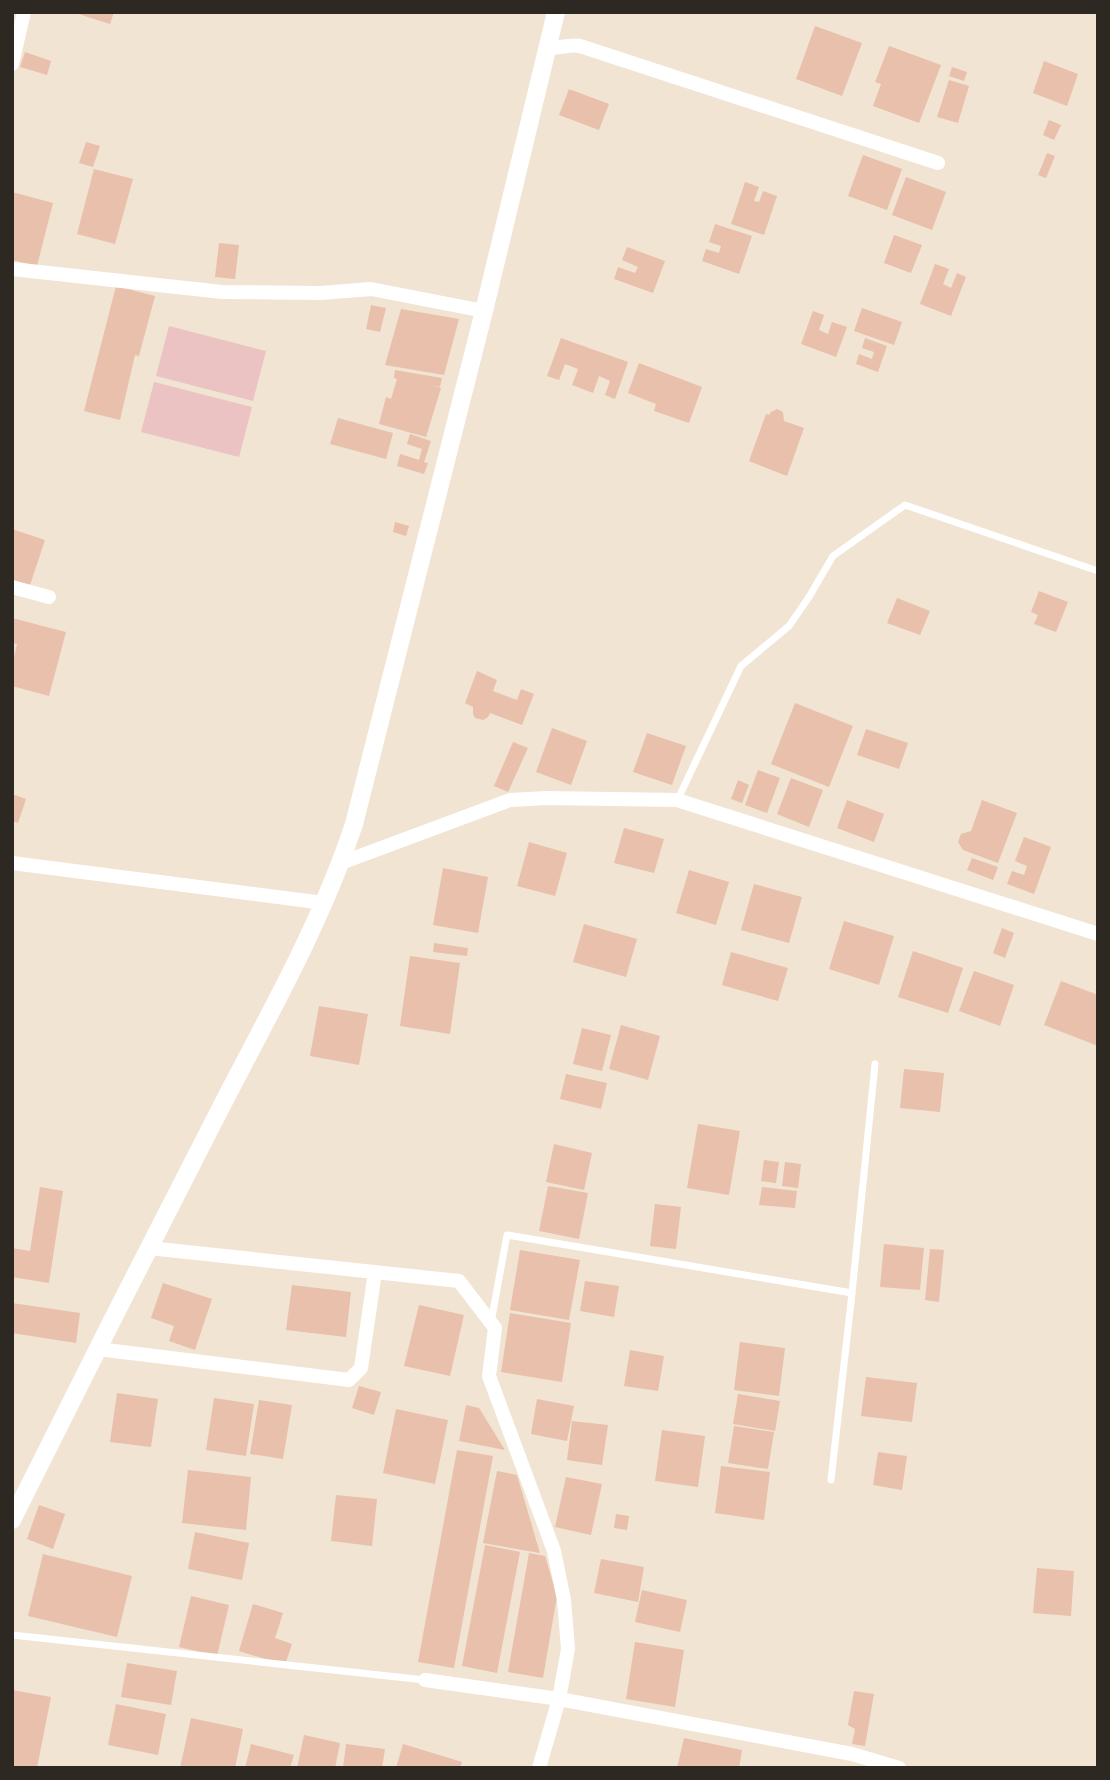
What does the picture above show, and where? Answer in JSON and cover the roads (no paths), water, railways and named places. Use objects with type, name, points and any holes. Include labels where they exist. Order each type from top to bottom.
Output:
[{"type":"street","points":[[12,64],[24,12]]},
{"type":"street","points":[[12,1520],[18,1499],[98,1349],[298,958],[341,863],[357,811],[484,311],[556,12]]},
{"type":"street","points":[[548,47],[555,49],[580,46],[938,163]]},
{"type":"street","points":[[12,269],[222,292],[321,293],[371,289],[484,311]]},
{"type":"street","points":[[12,587],[49,597]]},
{"type":"street","points":[[341,863],[510,800],[677,800],[1098,934]]},
{"type":"street","points":[[12,863],[324,903]]},
{"type":"street","points":[[149,1248],[459,1281],[491,1322],[495,1328],[489,1376],[554,1551],[564,1600],[568,1649],[559,1699],[540,1768]]},
{"type":"street","points":[[98,1349],[349,1380],[361,1368],[375,1272]]},
{"type":"street","points":[[425,1681],[559,1699],[850,1761],[899,1768]]},
{"type":"lane","points":[[677,800],[741,666],[789,626],[833,556],[905,505],[1098,571]]},
{"type":"lane","points":[[831,1480],[875,1064]]},
{"type":"lane","points":[[491,1322],[507,1235],[852,1293]]},
{"type":"lane","points":[[12,1635],[425,1681]]}]
